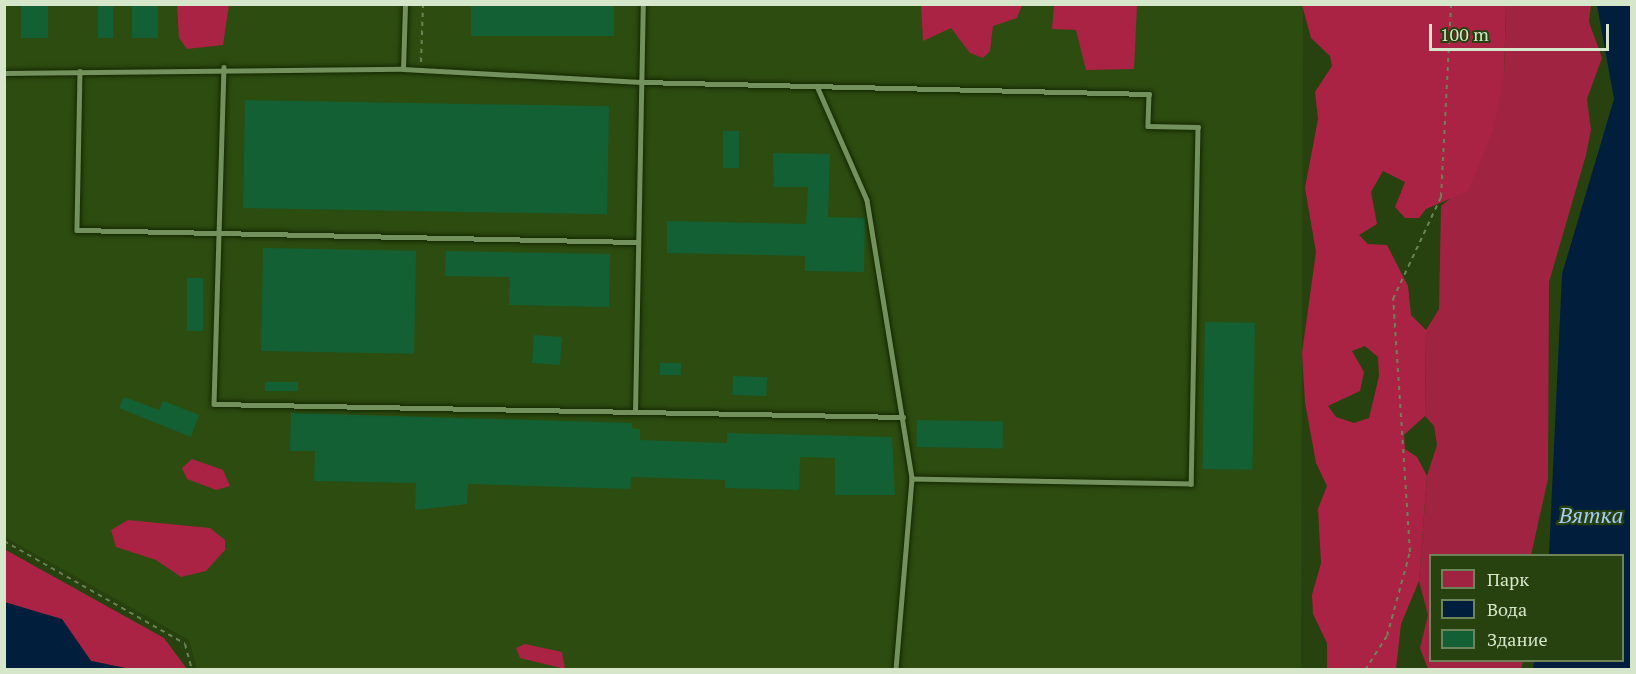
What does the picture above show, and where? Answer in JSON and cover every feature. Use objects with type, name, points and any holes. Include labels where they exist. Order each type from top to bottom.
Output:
[{"type":"lane","points":[[403,69],[405,4]]},
{"type":"lane","points":[[635,412],[643,4]]},
{"type":"lane","points":[[224,67],[214,404],[903,417]]},
{"type":"lane","points":[[4,73],[224,67],[403,69],[641,82],[1149,94],[1148,126],[1197,127],[1191,484],[912,479]]},
{"type":"lane","points":[[80,71],[77,230],[638,242]]},
{"type":"lane","points":[[817,86],[867,200],[912,479],[896,669]]},
{"type":"path","points":[[421,70],[423,4]]},
{"type":"path","points":[[1365,669],[1387,636],[1410,552],[1393,299],[1441,197],[1451,4]]},
{"type":"path","points":[[4,541],[185,644],[192,669]]},
{"type":"shaded area","points":[[921,4],[1022,5],[1017,18],[993,26],[990,51],[983,58],[970,53],[951,28],[923,41]]},
{"type":"shaded area","points":[[5,5],[1303,5],[1301,669],[197,669],[189,640],[5,537]]},
{"type":"shaded area","points":[[177,5],[229,5],[223,45],[187,49],[179,38]]},
{"type":"shaded area","points":[[1054,5],[1137,5],[1134,69],[1086,70],[1076,30],[1052,29]]},
{"type":"shaded area","points":[[1302,5],[1506,5],[1504,76],[1494,127],[1468,191],[1426,209],[1419,218],[1405,218],[1395,207],[1405,182],[1383,171],[1371,192],[1377,224],[1359,235],[1368,244],[1387,245],[1408,286],[1411,315],[1426,330],[1425,416],[1404,435],[1405,449],[1417,457],[1427,476],[1419,581],[1401,624],[1396,669],[1327,669],[1327,643],[1313,614],[1312,595],[1321,563],[1318,509],[1327,486],[1316,463],[1305,402],[1302,353],[1316,252],[1305,188],[1318,119],[1315,92],[1332,66],[1330,56],[1311,38]],"holes":[[[1365,346],[1378,357],[1379,376],[1369,418],[1354,423],[1336,417],[1328,406],[1360,391],[1364,372],[1352,351]]]},
{"type":"shaded area","points":[[192,459],[223,470],[230,486],[216,490],[187,479],[182,468]]},
{"type":"shaded area","points":[[128,520],[210,528],[225,540],[225,550],[206,571],[181,577],[156,560],[116,547],[111,530]]},
{"type":"shaded area","points":[[4,549],[164,638],[187,669],[130,669],[91,661],[62,620],[5,602]]},
{"type":"shaded area","points":[[525,644],[562,652],[565,669],[520,658],[516,648]]},
{"type":"green space","points":[[1506,5],[1591,5],[1589,22],[1602,58],[1587,99],[1591,130],[1586,155],[1549,282],[1548,479],[1531,554],[1429,554],[1429,662],[1523,662],[1521,669],[1428,669],[1420,648],[1428,615],[1419,581],[1427,476],[1437,445],[1434,426],[1425,416],[1426,330],[1439,309],[1441,206],[1452,197],[1504,76]]},
{"type":"water","name":"Вятка","points":[[1597,5],[1631,5],[1631,669],[1533,669],[1534,662],[1624,662],[1624,554],[1549,554],[1562,274],[1614,99]]},
{"type":"water","points":[[4,602],[62,619],[91,661],[130,669],[5,669]]},
{"type":"building","points":[[21,4],[48,4],[48,38],[21,38]]},
{"type":"building","points":[[98,4],[113,4],[113,38],[98,38]]},
{"type":"building","points":[[132,4],[158,4],[158,38],[132,38]]},
{"type":"building","points":[[471,4],[614,4],[614,36],[471,36]]},
{"type":"building","points":[[245,100],[609,106],[607,214],[243,208]]},
{"type":"building","points":[[723,131],[739,131],[739,168],[723,168]]},
{"type":"building","points":[[773,153],[830,154],[828,217],[865,218],[864,272],[805,271],[805,256],[667,253],[667,221],[806,224],[808,187],[774,187]]},
{"type":"building","points":[[263,248],[416,251],[414,354],[261,351]]},
{"type":"building","points":[[446,251],[610,254],[609,307],[509,305],[510,277],[445,276]]},
{"type":"building","points":[[187,278],[203,278],[203,331],[187,331]]},
{"type":"building","points":[[1205,322],[1255,323],[1252,470],[1202,469]]},
{"type":"building","points":[[534,335],[562,337],[560,365],[532,363]]},
{"type":"building","points":[[660,363],[681,363],[681,375],[660,375]]},
{"type":"building","points":[[733,376],[767,377],[766,396],[732,395]]},
{"type":"building","points":[[265,382],[298,382],[298,391],[265,391]]},
{"type":"building","points":[[124,397],[159,410],[163,401],[199,415],[191,437],[119,408]]},
{"type":"building","points":[[291,413],[632,423],[632,428],[640,429],[640,440],[727,443],[727,433],[892,437],[895,495],[835,495],[835,458],[800,457],[799,490],[725,488],[725,480],[631,477],[630,489],[468,484],[467,504],[415,510],[416,483],[314,481],[315,451],[290,451]]},
{"type":"building","points":[[917,420],[1003,422],[1003,448],[917,447]]}]
